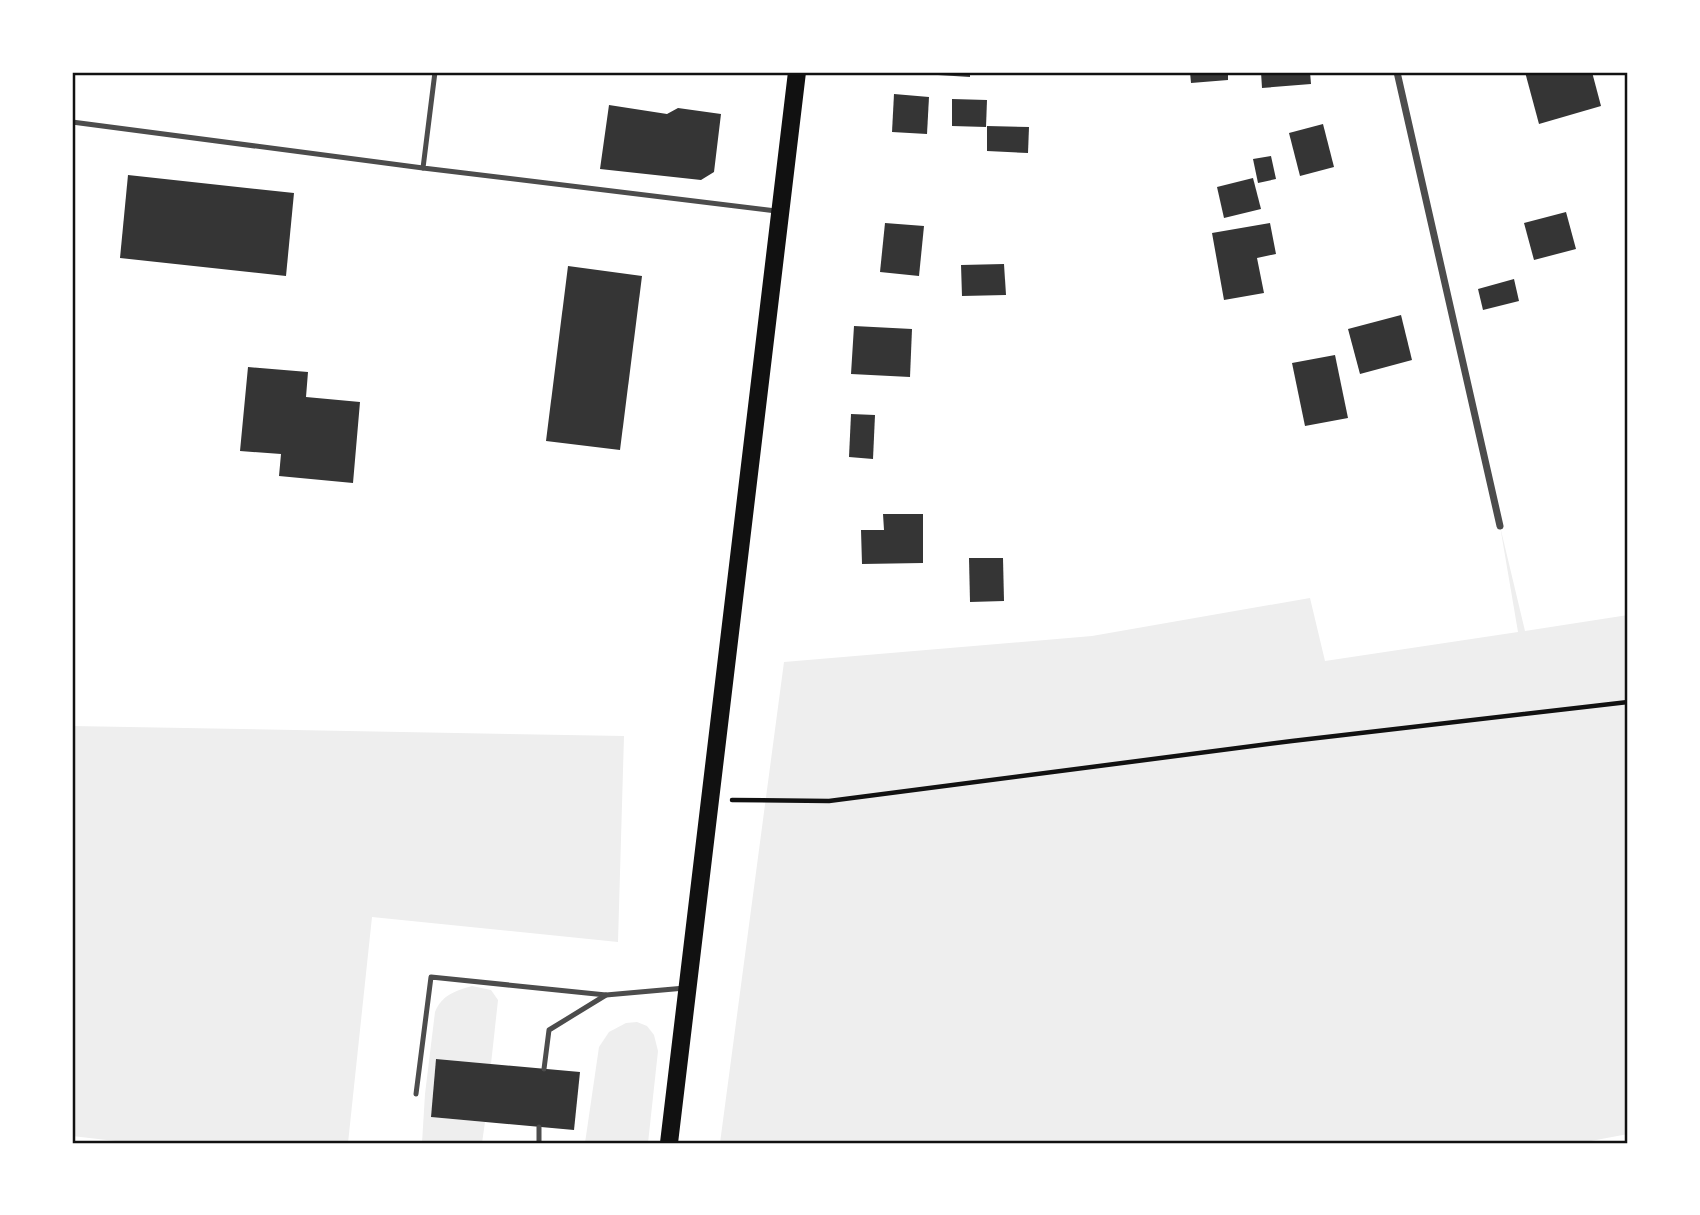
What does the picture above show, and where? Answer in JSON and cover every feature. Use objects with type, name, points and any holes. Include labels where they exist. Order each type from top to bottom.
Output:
[{"type":"main road","points":[[669,1143],[797,72]]},
{"type":"street","points":[[1397,72],[1500,526]]},
{"type":"lane","points":[[423,168],[435,72]]},
{"type":"lane","points":[[72,122],[781,211]]},
{"type":"lane","points":[[416,1094],[431,977],[606,995],[688,988]]},
{"type":"lane","points":[[544,1069],[549,1030],[606,995]]},
{"type":"lane","points":[[538,1143],[540,1127]]},
{"type":"path","points":[[710,799],[829,801],[1292,741],[1628,702]]},
{"type":"shaded area","points":[[1500,526],[1525,631],[1628,615],[1628,1134],[1580,1143],[720,1143],[784,662],[1092,636],[1310,598],[1325,661],[1518,632]]},
{"type":"shaded area","points":[[72,726],[624,736],[618,942],[372,917],[348,1143],[133,1143],[72,1136]]},
{"type":"shaded area","points":[[472,986],[491,990],[498,1000],[491,1064],[436,1059],[431,1117],[485,1122],[482,1143],[422,1143],[435,1012],[445,998]]},
{"type":"shaded area","points":[[637,1022],[647,1026],[654,1035],[658,1051],[648,1143],[585,1143],[599,1047],[609,1032],[626,1023]]},
{"type":"building","points":[[938,72],[970,72],[970,77],[938,75]]},
{"type":"building","points":[[1190,72],[1228,72],[1228,80],[1191,83]]},
{"type":"building","points":[[1261,72],[1310,72],[1311,84],[1262,88]]},
{"type":"building","points":[[1525,72],[1592,72],[1601,106],[1539,124]]},
{"type":"building","points":[[894,94],[929,97],[927,134],[892,132]]},
{"type":"building","points":[[952,99],[987,100],[986,127],[952,126]]},
{"type":"building","points":[[609,105],[667,114],[678,108],[721,114],[714,172],[701,180],[600,169]]},
{"type":"building","points":[[1323,124],[1334,167],[1300,176],[1289,133]]},
{"type":"building","points":[[987,126],[1029,127],[1028,153],[987,151]]},
{"type":"building","points":[[1271,156],[1276,179],[1258,183],[1253,159]]},
{"type":"building","points":[[128,175],[294,193],[286,276],[120,258]]},
{"type":"building","points":[[1253,178],[1261,209],[1224,218],[1217,187]]},
{"type":"building","points":[[1566,212],[1576,249],[1534,260],[1524,223]]},
{"type":"building","points":[[885,223],[924,226],[919,276],[880,272]]},
{"type":"building","points":[[1270,223],[1276,254],[1257,258],[1264,293],[1224,300],[1212,233]]},
{"type":"building","points":[[1004,264],[1006,295],[962,296],[961,265]]},
{"type":"building","points":[[568,266],[642,276],[620,450],[546,441]]},
{"type":"building","points":[[1514,279],[1519,301],[1483,310],[1478,289]]},
{"type":"building","points":[[1401,315],[1412,360],[1360,374],[1348,329]]},
{"type":"building","points":[[854,326],[912,329],[910,377],[851,374]]},
{"type":"building","points":[[1335,355],[1348,418],[1305,426],[1292,363]]},
{"type":"building","points":[[248,367],[308,372],[306,397],[360,402],[353,483],[279,476],[281,454],[240,451]]},
{"type":"building","points":[[851,414],[875,415],[873,459],[849,457]]},
{"type":"building","points":[[883,514],[923,514],[923,563],[862,564],[861,530],[884,530]]},
{"type":"building","points":[[969,558],[1003,558],[1004,601],[970,602]]},
{"type":"building","points":[[436,1059],[580,1072],[574,1130],[431,1117]]}]
